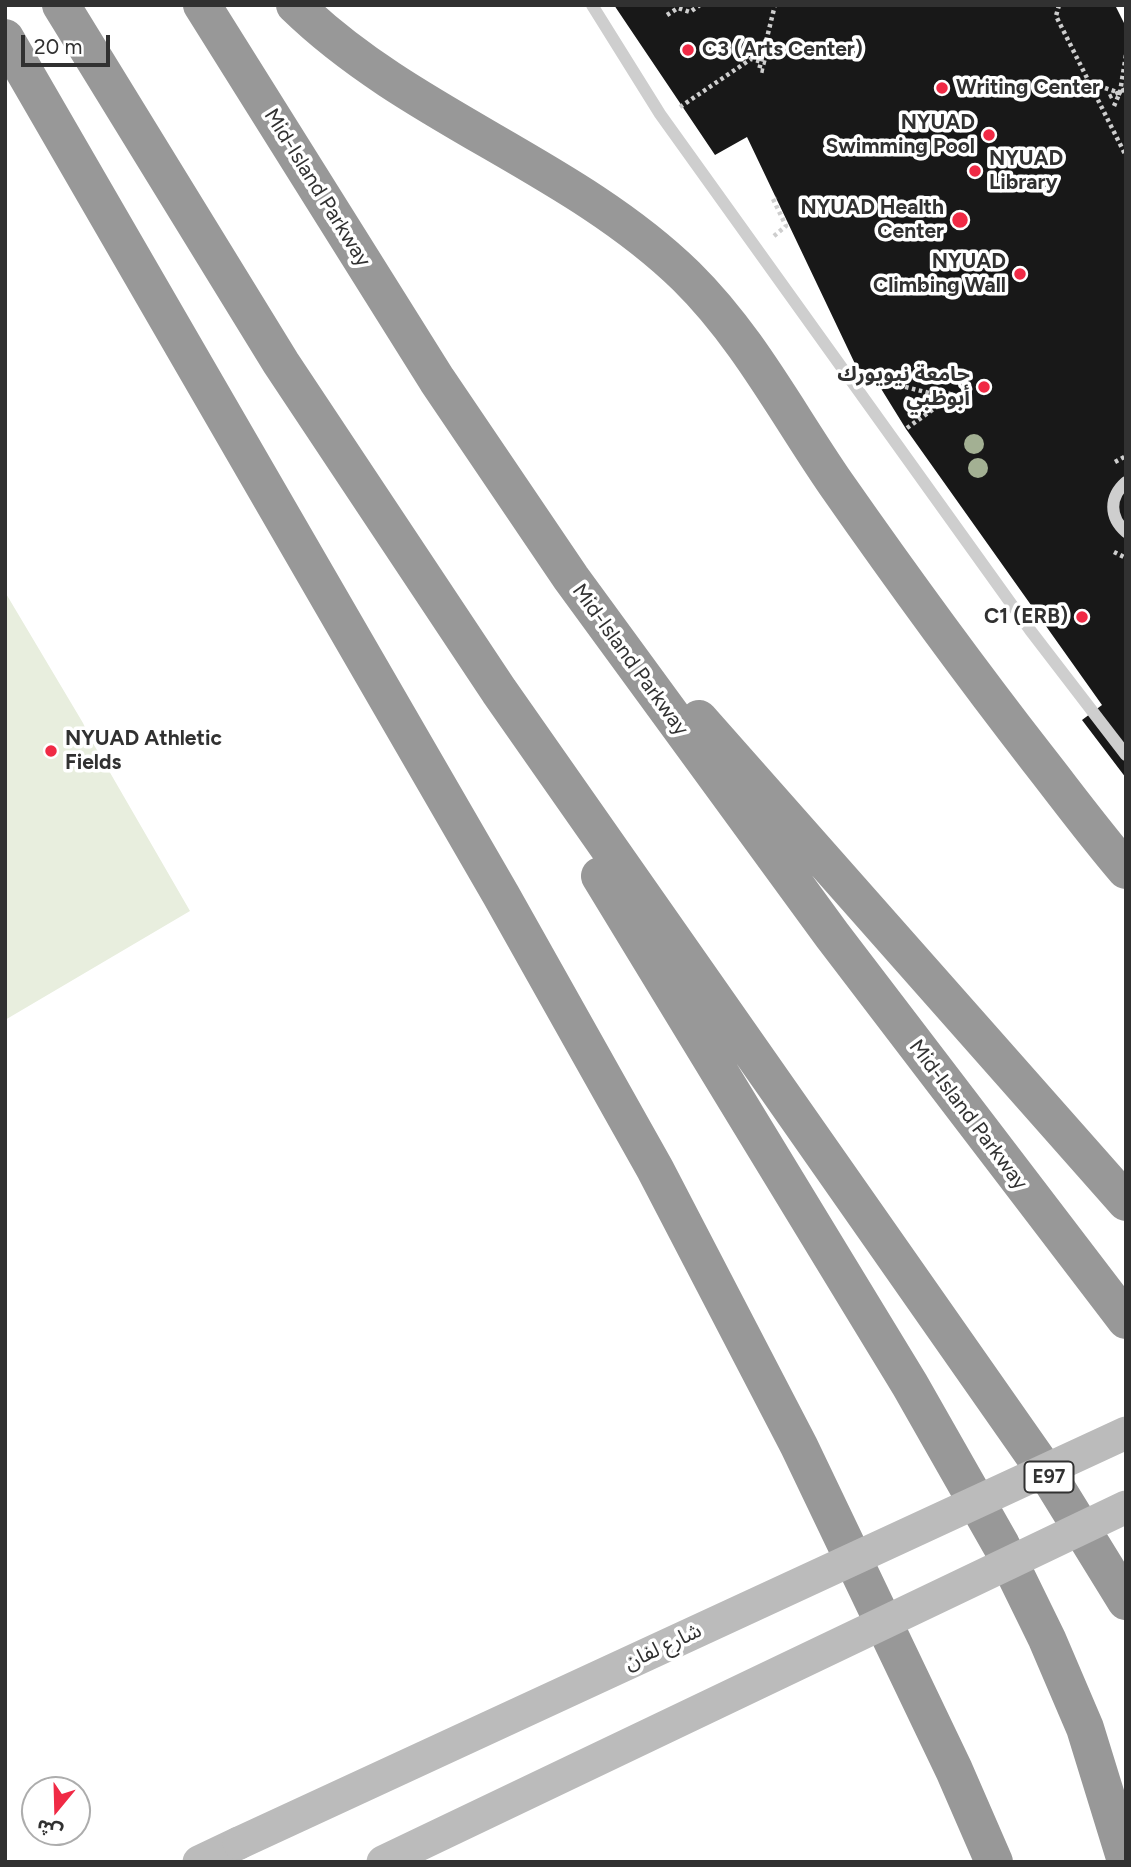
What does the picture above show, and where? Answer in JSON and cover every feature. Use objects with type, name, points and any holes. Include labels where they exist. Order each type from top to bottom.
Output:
[{"type":"highway","points":[[61,5],[281,363],[499,691],[626,921],[909,1385],[1001,1545],[1046,1639],[1084,1728],[1126,1861]]},
{"type":"highway","name":"Mid-Island Parkway","points":[[202,5],[437,380],[571,578],[840,946],[1126,1320]]},
{"type":"highway","points":[[295,5],[348,51],[389,81],[593,203],[636,234],[713,304],[763,370],[834,480],[923,606],[1126,870]]},
{"type":"highway","points":[[5,38],[514,918],[655,1169],[799,1446],[954,1770],[994,1862]]},
{"type":"highway","points":[[571,578],[752,777],[1126,1202]]},
{"type":"highway","name":"E97","points":[[499,691],[1052,1481],[1126,1601]]},
{"type":"street","name":"شارع لفان","points":[[200,1862],[1126,1433]]},
{"type":"street","points":[[383,1862],[1126,1507]]},
{"type":"lane","points":[[592,5],[668,125],[1030,630],[1126,755]]},
{"type":"lane","points":[[1126,482],[1118,490],[1112,509],[1115,518],[1126,532]]},
{"type":"path","points":[[667,15],[678,8],[690,12],[700,5]]},
{"type":"path","points":[[1059,5],[1056,16],[1126,156]]},
{"type":"path","points":[[764,71],[759,69],[776,8]]},
{"type":"path","points":[[1114,106],[1124,92],[1126,55]]},
{"type":"path","points":[[681,106],[751,59],[766,63]]},
{"type":"path","points":[[1105,88],[1124,92]]},
{"type":"path","points":[[1109,97],[1124,92]]},
{"type":"path","points":[[776,197],[773,199],[786,226]]},
{"type":"path","points":[[881,381],[950,395],[906,429]]},
{"type":"green space","name":"NYUAD Athletic Fields","points":[[5,592],[190,911],[5,1020]]},
{"type":"building","name":"جامعة نيويورك أبوظبي","points":[[614,5],[1115,5],[1126,27],[1126,778],[1082,720],[1102,705],[906,429],[880,387],[883,374],[857,368],[747,137],[715,155]]},
{"type":"place","name":"C3 (Arts Center)","points":[[688,50]]},
{"type":"place","name":"Writing Center","points":[[942,88]]},
{"type":"place","name":"NYUAD Swimming Pool","points":[[989,135]]},
{"type":"place","name":"NYUAD Library","points":[[975,171]]},
{"type":"place","name":"NYUAD Health Center","points":[[960,220]]},
{"type":"place","name":"NYUAD Climbing Wall","points":[[1020,274]]},
{"type":"place","name":"جامعة نيويورك أبوظبي","points":[[984,387]]},
{"type":"place","name":"C1 (ERB)","points":[[1082,617]]},
{"type":"place","name":"NYUAD Athletic Fields","points":[[51,751]]}]
